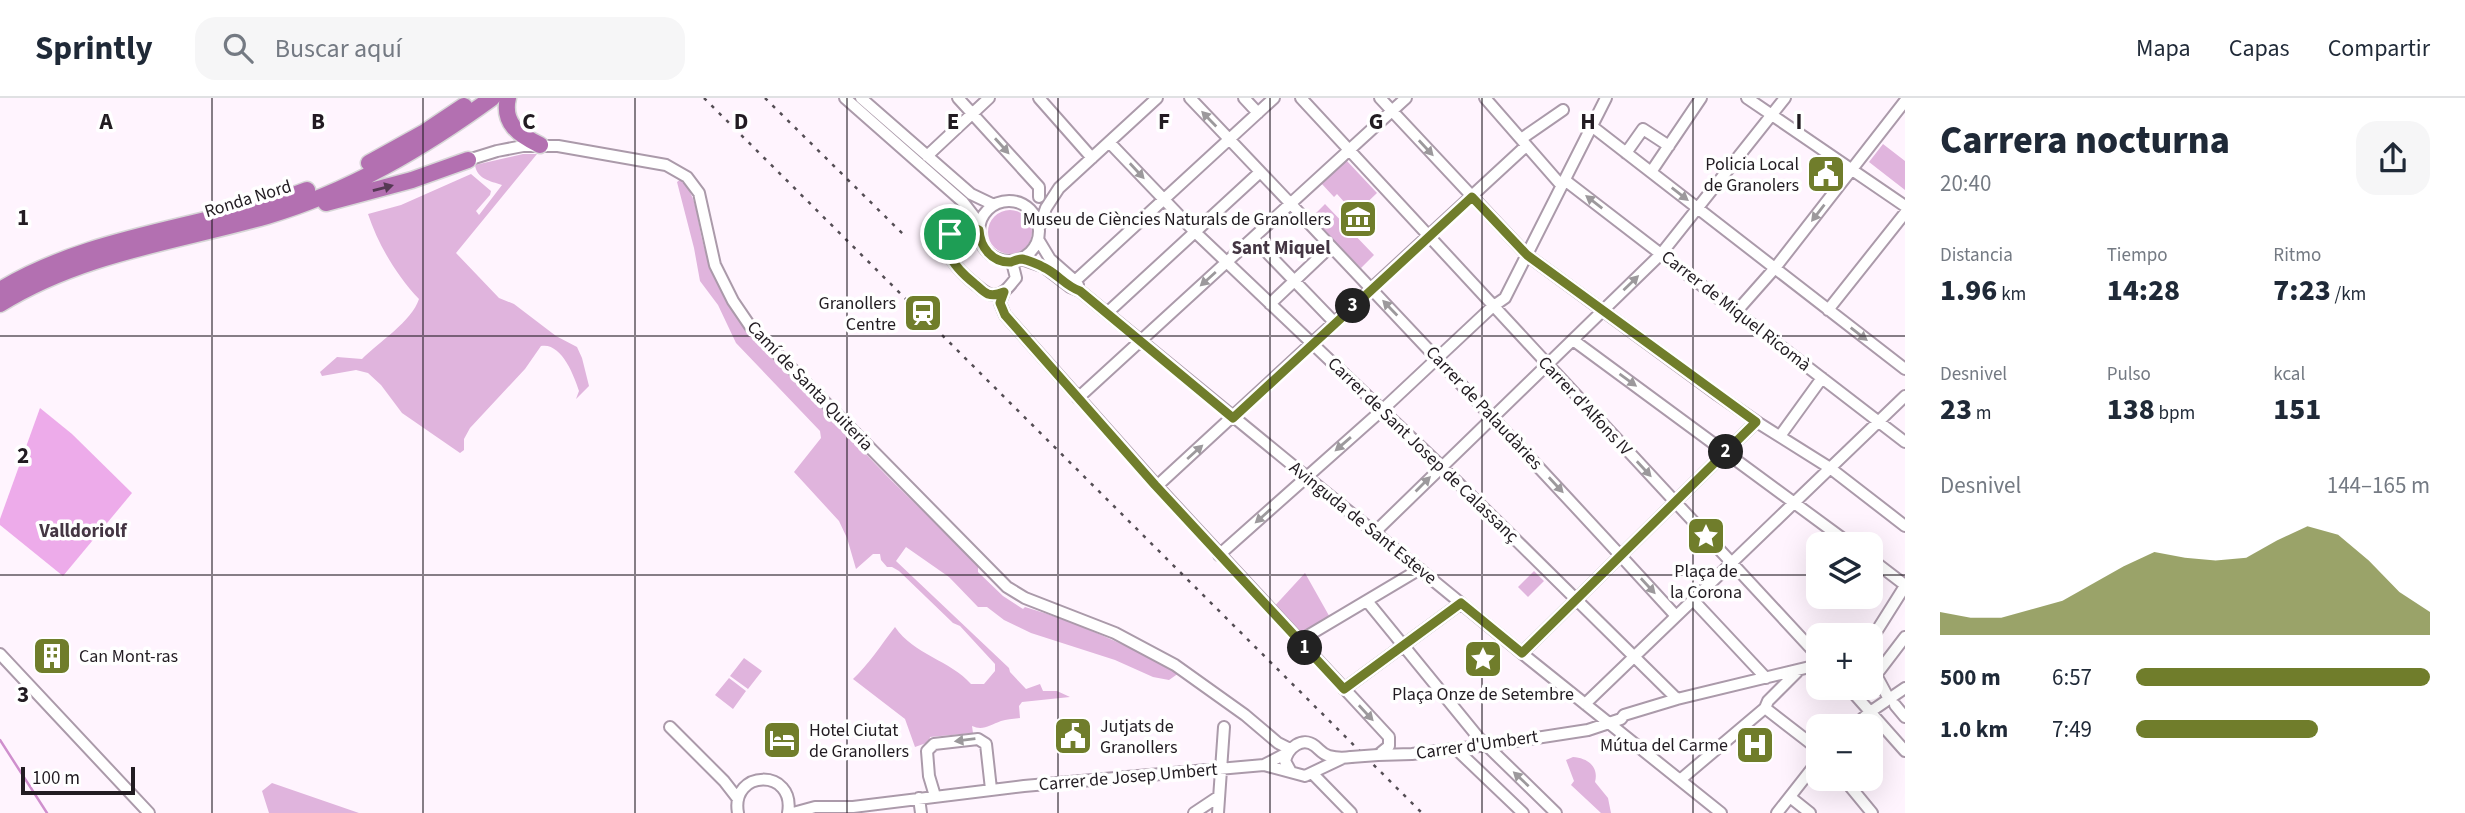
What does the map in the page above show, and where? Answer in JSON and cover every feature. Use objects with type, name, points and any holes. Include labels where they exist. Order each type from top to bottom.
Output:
[{"type":"highway","name":"Ronda Nord","points":[[0,290],[43,268],[97,247],[258,206],[303,191],[374,160],[425,132],[474,98]]},
{"type":"highway","name":"Ronda Nord","points":[[0,303],[83,264],[124,251],[270,215],[342,187],[399,159],[453,127],[492,98]]},
{"type":"highway","points":[[508,98],[506,110],[509,122],[527,139],[540,145]]},
{"type":"highway","points":[[270,215],[281,216],[412,180],[468,160]]},
{"type":"highway","points":[[0,278],[81,246],[97,247]]},
{"type":"highway","points":[[0,313],[83,264]]},
{"type":"street","points":[[845,98],[963,202],[979,227]]},
{"type":"street","points":[[861,98],[971,194],[994,205]]},
{"type":"street","points":[[958,98],[1039,187],[1040,197]]},
{"type":"street","points":[[926,156],[989,98]]},
{"type":"street","points":[[1039,98],[1092,158]]},
{"type":"street","name":"Carrer de Palaudàries","points":[[1190,98],[1289,205],[1438,357],[1676,616]]},
{"type":"street","points":[[1244,98],[1258,113]]},
{"type":"street","points":[[1078,286],[1164,200],[1274,98]]},
{"type":"street","name":"Carrer d'Alfons IV","points":[[1301,98],[1806,643]]},
{"type":"street","points":[[1380,98],[1527,255],[1756,422],[1830,468],[1905,526]]},
{"type":"street","points":[[1078,398],[1406,98]]},
{"type":"street","name":"Carrer de Miquel Ricomà","points":[[1485,98],[1564,183],[1661,254],[1905,442]]},
{"type":"street","points":[[1590,125],[1599,98]]},
{"type":"street","points":[[1219,555],[1381,411],[1492,307],[1505,299],[1564,183],[1561,175],[1606,98]]},
{"type":"street","points":[[1651,172],[1701,98]]},
{"type":"street","points":[[1747,98],[1905,206]]},
{"type":"street","points":[[1375,532],[1661,254],[1785,98]]},
{"type":"street","points":[[1059,188],[1040,197],[994,205],[983,216],[979,227],[979,240],[988,254],[999,260],[1017,261],[1029,254],[1039,234],[1046,208],[1059,188],[1151,100]]},
{"type":"street","points":[[1736,312],[1774,268],[1905,101]]},
{"type":"street","points":[[1157,486],[1472,197],[1524,142],[1563,110]]},
{"type":"street","points":[[1590,125],[1905,369]]},
{"type":"street","points":[[1626,153],[1643,129],[1669,146]]},
{"type":"street","name":"Carrer de Sant Josep de Calassanç","points":[[1109,142],[1226,263],[1441,466],[1677,699]]},
{"type":"street","name":"Camí de Santa Quiteria","points":[[468,160],[497,150],[540,145],[558,146],[666,165],[687,177],[699,193],[715,265],[750,326],[1007,587],[1015,593],[1115,633],[1175,665],[1245,715],[1288,751]]},
{"type":"street","points":[[1107,313],[1259,173]]},
{"type":"street","points":[[1018,202],[1032,212],[1039,234]]},
{"type":"street","points":[[1828,310],[1905,213]]},
{"type":"street","points":[[979,227],[964,223],[953,230],[948,245],[951,258],[960,271],[985,293],[993,295],[1004,292]]},
{"type":"street","name":"Avinguda de Sant Esteve","points":[[1039,234],[1050,258],[1107,313],[1721,813]]},
{"type":"street","points":[[1252,238],[1335,323]]},
{"type":"street","points":[[1270,304],[1330,247]]},
{"type":"street","points":[[1017,261],[1016,278],[1004,292],[1000,303],[1005,315],[1219,555],[1389,737],[1390,743],[1384,752]]},
{"type":"street","name":"Avinguda de Sant Esteve","points":[[1017,261],[1044,267],[1070,287],[1078,286]]},
{"type":"street","points":[[1573,340],[1834,532]]},
{"type":"street","points":[[1780,436],[1822,378]]},
{"type":"street","points":[[1585,704],[1905,396]]},
{"type":"street","points":[[1522,653],[1756,422]]},
{"type":"street","points":[[1299,641],[1420,569]]},
{"type":"street","points":[[1882,623],[1905,586],[1883,569]]},
{"type":"street","points":[[1693,600],[1766,678]]},
{"type":"street","points":[[1367,601],[1479,737],[1556,813]]},
{"type":"street","points":[[1344,689],[1461,603]]},
{"type":"street","points":[[1905,637],[1876,675],[1905,717]]},
{"type":"street","points":[[0,654],[149,813]]},
{"type":"street","points":[[1609,723],[1621,719],[1624,715],[1677,699],[1766,678],[1785,678],[1806,669]]},
{"type":"street","points":[[1680,780],[1766,704],[1785,678]]},
{"type":"street","points":[[1868,714],[1892,701],[1905,688]]},
{"type":"street","points":[[1860,700],[1905,751]]},
{"type":"street","points":[[1766,704],[1806,739]]},
{"type":"street","name":"Carrer d'Umbert","points":[[1347,757],[1384,752],[1456,749],[1588,730],[1609,723]]},
{"type":"street","points":[[670,727],[724,781],[738,799]]},
{"type":"street","points":[[1219,812],[1224,727]]},
{"type":"street","points":[[935,796],[929,776],[927,751],[932,744],[978,739],[986,744],[991,789]]},
{"type":"street","points":[[1264,765],[1279,759],[1295,745],[1308,743],[1319,752],[1347,757]]},
{"type":"street","points":[[1456,749],[1523,813]]},
{"type":"street","points":[[1288,751],[1285,761],[1291,772]]},
{"type":"street","points":[[1315,771],[1322,761],[1319,752]]},
{"type":"street","points":[[1264,765],[1299,776],[1347,757]]},
{"type":"street","name":"Carrer de Josep Umbert","points":[[815,807],[849,810],[919,797],[991,789],[1264,765]]},
{"type":"street","points":[[1315,771],[1351,813]]},
{"type":"street","points":[[1777,813],[1806,776]]},
{"type":"street","points":[[738,813],[738,799],[746,786],[753,781],[769,779],[778,783],[788,796],[815,807]]},
{"type":"street","points":[[724,781],[738,787],[746,786]]},
{"type":"street","points":[[1853,791],[1867,811]]},
{"type":"street","points":[[788,796],[791,813],[815,807]]},
{"type":"street","points":[[919,797],[921,813]]},
{"type":"street","points":[[1194,813],[1218,797]]},
{"type":"street","points":[[1790,797],[1810,813]]},
{"type":"street","points":[[1333,813],[1341,803]]},
{"type":"shaded area","points":[[1883,144],[1905,161],[1905,190],[1869,162]]},
{"type":"shaded area","points":[[523,154],[537,154],[456,253],[499,298],[514,304],[556,336],[577,347],[589,386],[576,399],[579,391],[566,361],[555,349],[541,346],[525,369],[470,428],[464,439],[464,450],[460,453],[402,413],[381,385],[368,373],[356,370],[322,376],[320,372],[337,357],[362,359],[410,315],[419,299],[389,259],[368,214],[401,205],[471,174],[491,191],[476,211],[479,215],[502,185],[481,176],[475,165]]},
{"type":"shaded area","points":[[1346,160],[1377,193],[1355,214],[1337,194],[1334,197],[1321,183]]},
{"type":"shaded area","points":[[681,179],[693,200],[704,248],[717,283],[750,335],[978,565],[978,572],[1003,596],[1023,609],[1025,607],[1045,613],[1123,644],[1179,673],[1169,680],[1153,677],[1115,660],[1031,633],[1004,620],[987,607],[978,607],[949,577],[906,547],[896,561],[1009,668],[1026,689],[1040,684],[1043,691],[1057,691],[1070,697],[1022,702],[1019,706],[1020,718],[1003,720],[983,728],[972,726],[973,733],[930,737],[929,742],[915,747],[905,719],[853,679],[895,627],[912,644],[953,669],[971,684],[984,684],[995,671],[995,664],[960,626],[953,623],[899,571],[887,567],[880,554],[873,554],[856,569],[839,521],[794,472],[821,438],[820,431],[736,343],[718,305],[700,281],[677,182]]},
{"type":"shaded area","points":[[1325,204],[1374,255],[1361,268],[1311,218]]},
{"type":"shaded area","points":[[1010,210],[1026,216],[1032,232],[1026,248],[1010,254],[994,248],[988,232],[994,216]]},
{"type":"shaded area","points":[[40,408],[72,434],[132,493],[63,576],[0,525]]},
{"type":"shaded area","points":[[1534,571],[1544,581],[1528,597],[1518,587]]},
{"type":"shaded area","points":[[1305,573],[1332,621],[1299,641],[1270,611]]},
{"type":"shaded area","points":[[744,658],[762,671],[748,689],[730,676]]},
{"type":"shaded area","points":[[729,678],[746,691],[733,709],[715,695]]},
{"type":"shaded area","points":[[1573,757],[1588,761],[1594,768],[1595,782],[1608,798],[1611,813],[1601,813],[1571,785],[1574,781],[1566,760]]},
{"type":"shaded area","points":[[272,783],[359,813],[269,813],[262,791]]},
{"type":"waterway","points":[[0,740],[47,813]]},
{"type":"railway","points":[[704,98],[1422,813]]},
{"type":"railway","points":[[765,98],[907,238]]},
{"type":"place","name":"Policia Local de Granolers","points":[[1826,174]]},
{"type":"place","name":"Museu de Ciències Naturals de Granollers","points":[[1358,219]]},
{"type":"place","name":"Granollers Centre","points":[[923,313]]},
{"type":"place","name":"Plaça de la Corona","points":[[1706,536]]},
{"type":"place","name":"Can Mont-ras","points":[[52,656]]},
{"type":"place","name":"Plaça Onze de Setembre","points":[[1483,659]]},
{"type":"place","name":"Jutjats de Granollers","points":[[1073,736]]},
{"type":"place","name":"Hotel Ciutat de Granollers","points":[[782,740]]},
{"type":"place","name":"Mútua del Carme","points":[[1755,745]]},
{"type":"district","name":"Sant Miquel","points":[[1281,248]]},
{"type":"district","name":"Valldoriolf","points":[[83,531]]},
{"type":"route","points":[[1472,197],[1527,255],[1756,422],[1522,653],[1461,603],[1344,689],[1155,485],[1005,315],[1000,303],[1004,292],[998,295],[985,293],[957,268],[948,252],[950,234],[964,223],[979,230],[979,240],[993,258],[1006,262],[1021,259],[1044,267],[1070,287],[1080,291],[1233,418],[1472,197]]}]
